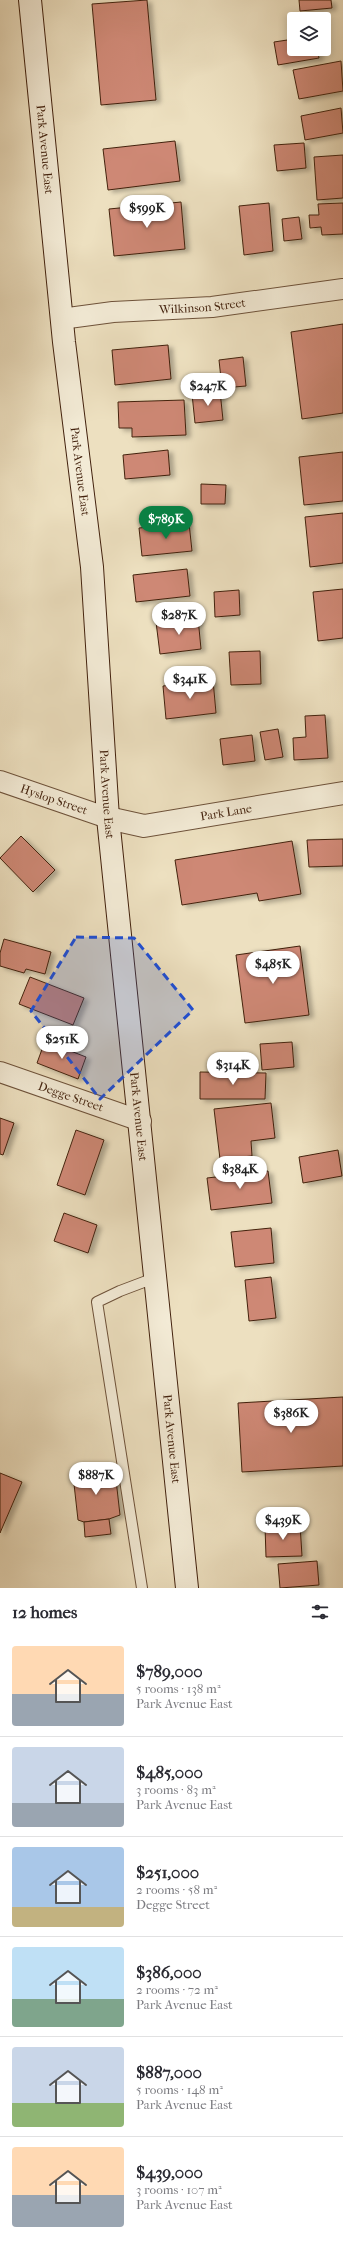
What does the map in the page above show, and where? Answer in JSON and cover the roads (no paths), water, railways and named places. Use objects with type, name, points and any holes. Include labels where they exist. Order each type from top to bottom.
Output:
[{"type":"main road","name":"Park Avenue East","points":[[30,0],[61,319],[92,567],[108,818],[141,1121],[187,1588]]},
{"type":"main road","name":"Park Lane","points":[[108,818],[144,826],[343,793]]},
{"type":"street","name":"Wilkinson Street","points":[[61,319],[112,312],[212,307],[343,289]]},
{"type":"street","name":"Hyslop Street","points":[[0,781],[108,818]]},
{"type":"street","name":"Degge Street","points":[[0,1072],[141,1121]]},
{"type":"lane","points":[[142,1588],[97,1302],[120,1291],[156,1278]]}]
